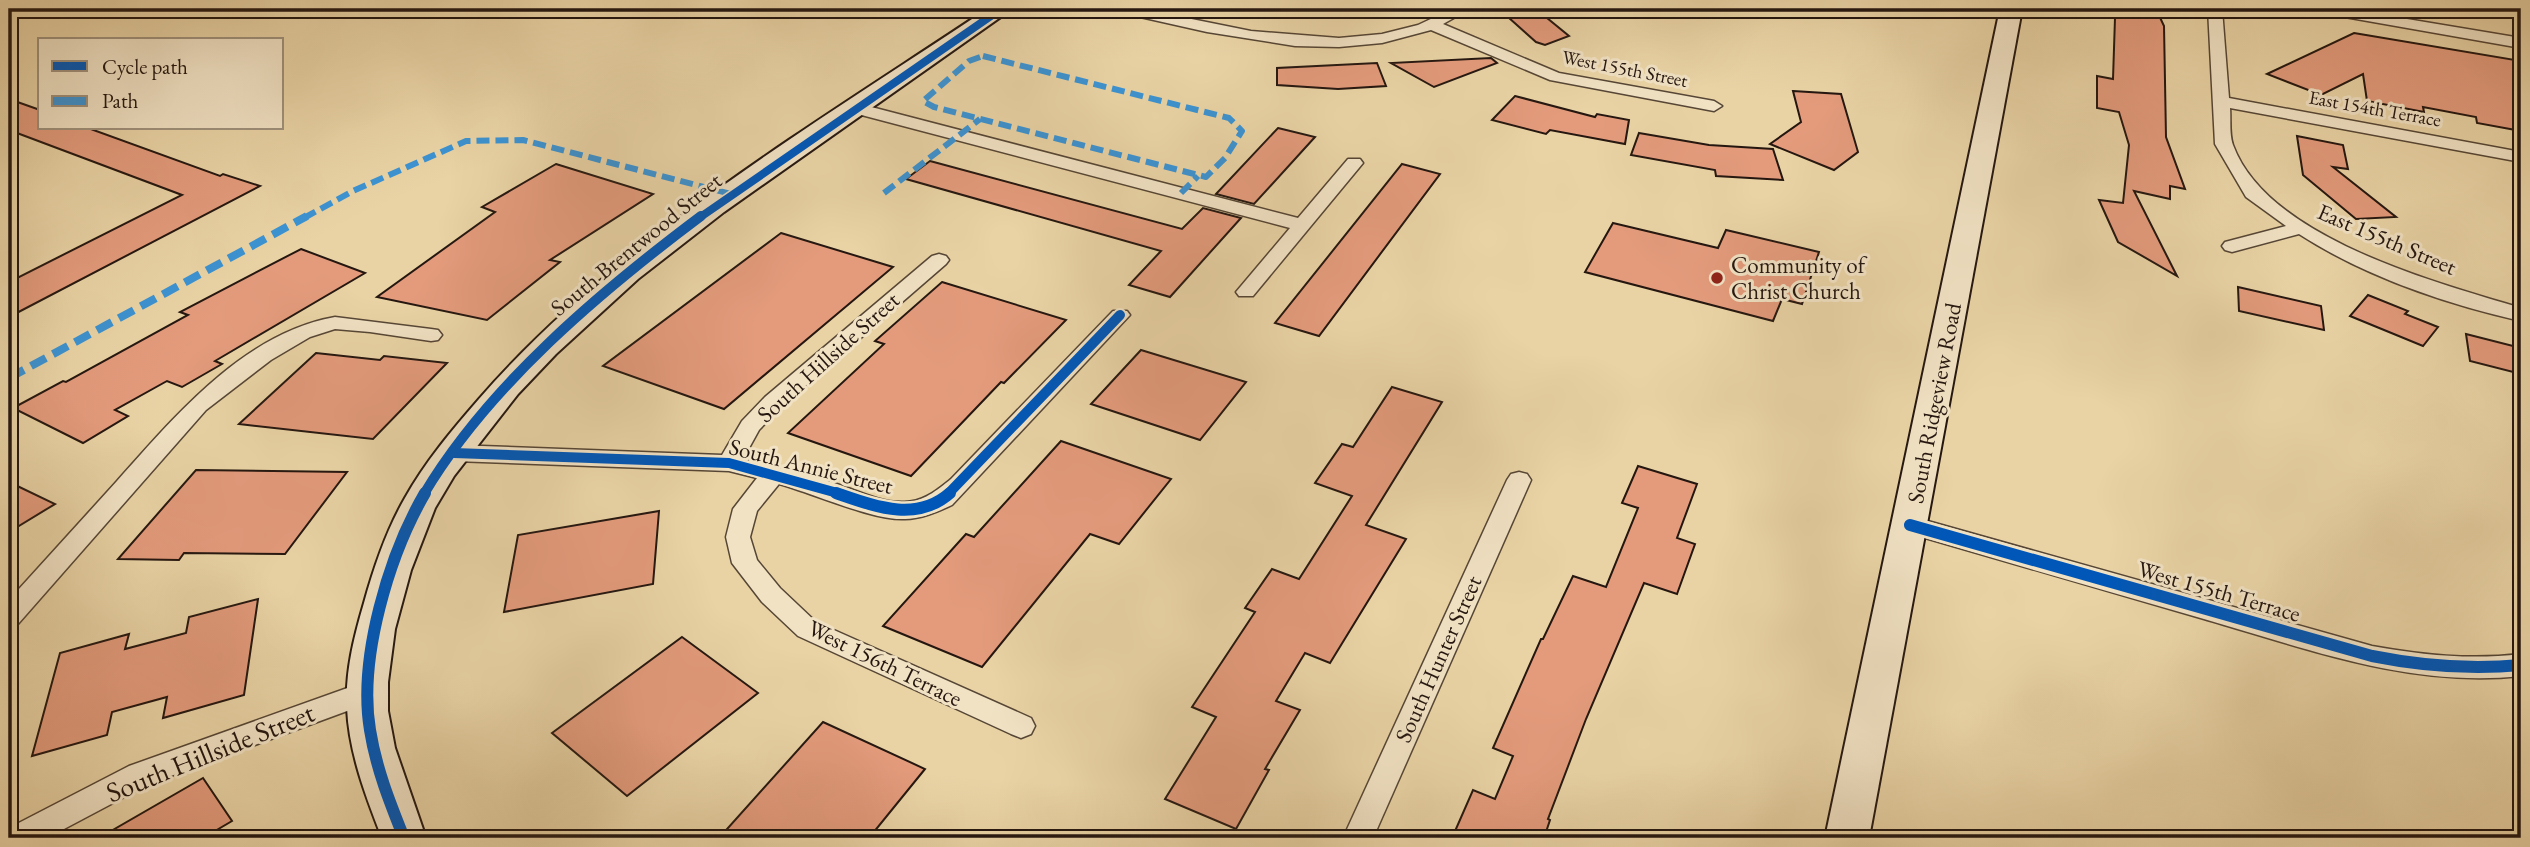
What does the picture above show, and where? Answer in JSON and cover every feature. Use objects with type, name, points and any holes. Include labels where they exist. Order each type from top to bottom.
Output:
[{"type":"main road","name":"South Brentwood Street","points":[[404,838],[388,798],[373,743],[367,692],[376,629],[392,568],[418,506],[454,453],[487,410],[545,345],[608,287],[676,233],[1001,9]]},
{"type":"main road","name":"South Ridgeview Road","points":[[1847,838],[2011,9]]},
{"type":"street","points":[[1123,9],[1171,13],[1235,34],[1298,42],[1357,40],[1432,24],[1463,9]]},
{"type":"street","points":[[2216,9],[2224,144],[2253,193],[2301,228]]},
{"type":"street","points":[[2322,9],[2521,43]]},
{"type":"street","points":[[2518,9],[2521,19]]},
{"type":"street","name":"West 155th Street","points":[[1432,24],[1531,69],[1556,77],[1714,106]]},
{"type":"street","name":"East 154th Terrace","points":[[2221,101],[2521,157]]},
{"type":"street","points":[[856,108],[1302,225]]},
{"type":"street","points":[[1246,292],[1354,163]]},
{"type":"street","name":"East 155th Street","points":[[2232,246],[2301,228],[2334,248],[2409,281],[2521,314]]},
{"type":"street","name":"South Hillside Street","points":[[730,463],[750,426],[773,402],[939,260]]},
{"type":"street","name":"South Annie Street","points":[[454,453],[730,463],[823,488],[880,508],[904,511],[926,507],[943,499],[959,485],[1120,315]]},
{"type":"street","points":[[9,617],[198,405],[226,380],[315,326],[334,323],[431,335]]},
{"type":"street","name":"West 156th Terrace","points":[[773,475],[745,509],[738,537],[745,563],[771,594],[807,629],[854,653],[1021,726]]},
{"type":"street","name":"South Hunter Street","points":[[1358,838],[1519,480]]},
{"type":"street","name":"West 155th Terrace","points":[[1910,525],[2352,651],[2437,666],[2475,668],[2521,665]]},
{"type":"street","name":"South Hillside Street","points":[[19,838],[139,775],[367,692]]},
{"type":"building","points":[[1499,9],[1536,9],[1569,36],[1545,45],[1536,42]]},
{"type":"building","points":[[2120,9],[2156,9],[2164,26],[2166,137],[2185,189],[2170,186],[2170,199],[2134,191],[2177,276],[2118,242],[2099,200],[2123,203],[2129,145],[2119,112],[2097,108],[2097,76],[2113,79],[2115,18],[2119,18]]},
{"type":"building","points":[[2354,33],[2521,61],[2521,131],[2477,123],[2476,117],[2423,107],[2424,112],[2367,101],[2363,74],[2321,95],[2267,74]]},
{"type":"building","points":[[1491,58],[1497,63],[1434,87],[1391,63]]},
{"type":"building","points":[[1377,63],[1386,86],[1338,89],[1277,85],[1277,68]]},
{"type":"building","points":[[1793,91],[1841,94],[1858,152],[1834,170],[1770,144],[1801,122]]},
{"type":"building","points":[[1515,96],[1595,117],[1597,114],[1629,120],[1625,144],[1550,130],[1546,134],[1492,120]]},
{"type":"building","points":[[9,99],[38,109],[38,130],[94,130],[220,176],[223,174],[260,186],[9,317],[9,282],[182,195],[9,130]]},
{"type":"building","points":[[1278,128],[1315,137],[1254,204],[1216,194]]},
{"type":"building","points":[[1639,133],[1709,145],[1773,149],[1783,180],[1716,176],[1715,170],[1631,155]]},
{"type":"building","points":[[2297,136],[2343,145],[2348,169],[2333,167],[2396,217],[2356,219],[2303,175]]},
{"type":"building","points":[[930,161],[1182,229],[1203,208],[1241,218],[1170,297],[1129,285],[1161,251],[906,179]]},
{"type":"building","points":[[556,164],[653,194],[550,260],[560,262],[487,320],[377,297],[495,212],[482,207]]},
{"type":"building","points":[[1402,164],[1440,174],[1319,336],[1275,323]]},
{"type":"building","points":[[1613,223],[1718,248],[1726,230],[1819,252],[1802,304],[1782,299],[1773,321],[1585,272]]},
{"type":"building","points":[[781,233],[893,267],[724,409],[603,366]]},
{"type":"building","points":[[301,249],[365,273],[215,361],[222,364],[182,387],[167,381],[115,410],[128,416],[83,443],[13,408],[188,315],[180,312]]},
{"type":"building","points":[[942,282],[1066,320],[1004,383],[1001,382],[911,476],[788,433],[884,344],[875,341]]},
{"type":"building","points":[[2238,287],[2321,306],[2324,330],[2239,311]]},
{"type":"building","points":[[2368,295],[2438,327],[2423,346],[2350,316]]},
{"type":"building","points":[[2466,334],[2521,348],[2521,374],[2470,361]]},
{"type":"building","points":[[1141,350],[1246,382],[1200,440],[1091,404]]},
{"type":"building","points":[[316,353],[380,360],[384,356],[447,363],[373,439],[239,424]]},
{"type":"building","points":[[1392,387],[1442,402],[1366,525],[1406,539],[1330,663],[1305,653],[1276,701],[1300,710],[1265,769],[1269,770],[1236,829],[1165,799],[1216,717],[1192,707],[1255,612],[1245,608],[1272,569],[1299,579],[1352,496],[1315,483],[1342,444],[1353,447]]},
{"type":"building","points":[[1061,441],[1171,479],[1119,544],[1090,534],[982,667],[883,626],[966,534],[974,537]]},
{"type":"building","points":[[1638,466],[1697,484],[1677,538],[1695,544],[1677,594],[1644,583],[1586,719],[1548,819],[1550,820],[1544,838],[1452,838],[1473,790],[1495,799],[1513,756],[1493,748],[1541,639],[1573,576],[1606,587],[1638,508],[1622,503]]},
{"type":"building","points":[[196,470],[347,472],[285,554],[184,553],[179,560],[118,559]]},
{"type":"building","points":[[9,482],[55,504],[9,532]]},
{"type":"building","points":[[659,511],[653,584],[504,612],[518,535]]},
{"type":"building","points":[[258,599],[244,695],[163,718],[167,697],[112,712],[107,735],[32,756],[60,653],[129,634],[125,649],[186,633],[189,617]]},
{"type":"building","points":[[682,637],[758,693],[627,796],[552,733]]},
{"type":"building","points":[[823,722],[925,769],[869,838],[719,838]]},
{"type":"building","points":[[203,778],[232,821],[203,838],[99,838]]},
{"type":"marked path","points":[[1181,193],[1198,176],[1206,177],[1225,158],[1242,131],[1229,118],[983,56],[969,61],[923,101],[934,107],[1198,176]]},
{"type":"marked path","points":[[884,193],[980,119]]},
{"type":"marked path","points":[[9,378],[353,191],[466,141],[523,140],[731,194]]},
{"type":"cycle path","points":[[404,838],[384,785],[370,729],[367,692],[369,671],[378,619],[396,558],[417,508],[442,468],[507,387],[545,347],[627,273],[760,174],[1001,9]]},
{"type":"cycle path","points":[[454,453],[729,463],[823,488],[880,508],[904,511],[926,507],[943,499],[959,485],[1120,315]]},
{"type":"cycle path","points":[[1910,525],[2372,656],[2447,668],[2484,669],[2521,665]]},
{"type":"place","name":"Community of Christ Church","points":[[1717,278]]}]
